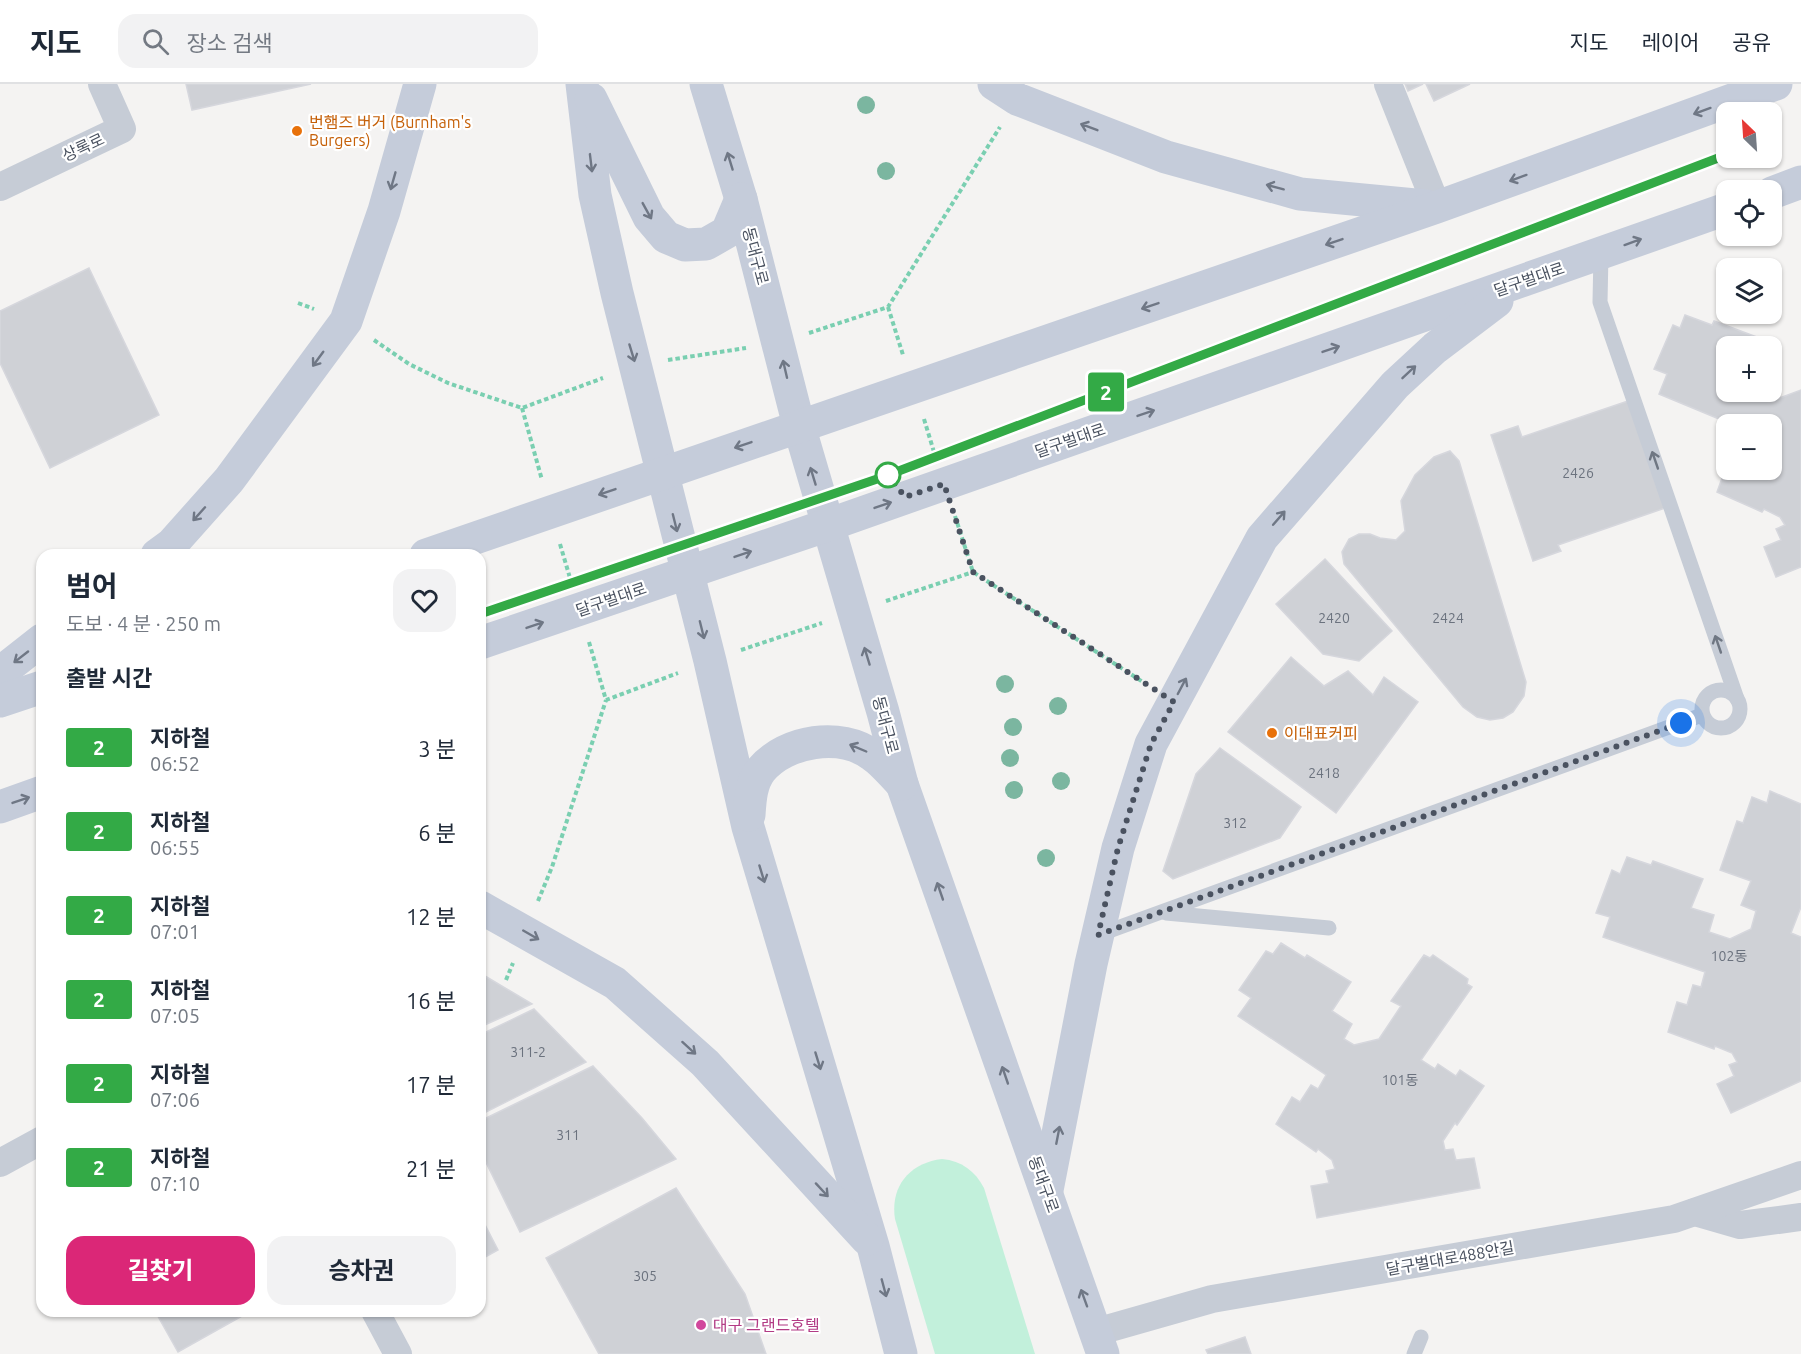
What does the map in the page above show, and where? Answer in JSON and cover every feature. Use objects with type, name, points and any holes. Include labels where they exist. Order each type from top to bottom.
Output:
[{"type":"main road","points":[[165,549],[229,480],[346,321],[384,211],[420,84]]},
{"type":"main road","points":[[583,84],[649,217],[666,237],[685,245],[706,244],[727,232],[741,199]]},
{"type":"main road","points":[[583,84],[595,195],[748,827],[873,1246],[902,1354]]},
{"type":"main road","name":"동대구로","points":[[706,84],[741,199],[799,426],[902,784],[1100,1343]]},
{"type":"main road","points":[[443,549],[1437,207],[1776,84]]},
{"type":"main road","points":[[1006,92],[1166,157],[1300,194],[1437,207]]},
{"type":"main road","points":[[1782,189],[1801,182]]},
{"type":"main road","name":"달구벌대로","points":[[486,641],[828,525],[1716,213]]},
{"type":"main road","points":[[1046,1192],[1118,848],[1151,744],[1262,538],[1395,385],[1435,348],[1522,282]]},
{"type":"main road","points":[[0,673],[36,645]]},
{"type":"main road","points":[[0,701],[36,689]]},
{"type":"main road","points":[[748,827],[750,793],[761,771],[779,755],[801,745],[826,741],[850,744],[872,754],[902,784]]},
{"type":"main road","points":[[0,807],[36,794]]},
{"type":"main road","points":[[486,912],[615,983],[705,1063],[873,1246]]},
{"type":"street","name":"상록로","points":[[0,187],[122,129],[102,84]]},
{"type":"street","points":[[1388,84],[1437,207]]},
{"type":"street","points":[[0,1163],[36,1143]]},
{"type":"street","name":"달구벌대로488안길","points":[[1100,1343],[1212,1299],[1674,1220],[1801,1175]]},
{"type":"street","points":[[1695,1212],[1740,1225],[1801,1216]]},
{"type":"street","points":[[378,1317],[398,1354]]},
{"type":"lane","points":[[1601,254],[1600,302],[1737,699],[1740,708],[1738,718],[1732,725],[1724,728],[1707,723],[1702,715],[1702,706],[1706,697],[1713,692],[1722,690],[1731,693],[1737,699]]},
{"type":"lane","points":[[1098,935],[1702,715]]},
{"type":"lane","points":[[1161,913],[1329,928]]},
{"type":"lane","points":[[1414,1354],[1421,1337]]},
{"type":"path","points":[[298,303],[346,321],[409,364],[438,378],[522,408],[636,365],[779,343],[888,307],[1006,92]]},
{"type":"path","points":[[888,307],[973,572],[1174,702]]},
{"type":"path","points":[[506,980],[552,867],[606,700]]},
{"type":"green space","points":[[942,1159],[956,1162],[967,1168],[984,1188],[1035,1354],[935,1354],[895,1219],[894,1207],[899,1187],[911,1171],[930,1161]]},
{"type":"building","points":[[186,84],[311,84],[192,110]]},
{"type":"building","points":[[1405,84],[1423,84],[1408,91]]},
{"type":"building","points":[[1426,84],[1470,84],[1434,101]]},
{"type":"building","points":[[89,268],[159,415],[50,468],[0,363],[0,311]]},
{"type":"building","points":[[1685,315],[1712,325],[1714,321],[1716,324],[1722,324],[1754,336],[1716,336],[1716,402],[1782,402],[1782,397],[1801,390],[1801,567],[1776,577],[1764,547],[1781,540],[1776,529],[1785,525],[1780,517],[1764,509],[1762,512],[1717,492],[1721,480],[1782,480],[1782,414],[1716,414],[1716,418],[1659,394],[1667,374],[1654,369],[1673,325],[1680,328]]},
{"type":"building","points":[[1628,401],[1665,508],[1558,545],[1561,551],[1533,561],[1491,435],[1518,426],[1522,437]]},
{"type":"building","points":[[1450,451],[1459,461],[1526,682],[1524,696],[1513,712],[1503,718],[1490,720],[1477,717],[1463,707],[1344,564],[1342,552],[1349,539],[1359,534],[1370,534],[1396,540],[1405,531],[1401,501],[1415,475],[1434,457]]},
{"type":"building","points":[[1325,559],[1392,631],[1359,661],[1323,654],[1276,604]]},
{"type":"building","points":[[1291,657],[1324,686],[1348,671],[1373,695],[1384,677],[1418,702],[1336,813],[1228,732]]},
{"type":"building","points":[[1220,748],[1301,807],[1280,838],[1173,879],[1163,871],[1196,774]]},
{"type":"building","points":[[1770,791],[1801,804],[1801,907],[1791,933],[1801,937],[1801,1081],[1731,1113],[1717,1084],[1734,1076],[1729,1065],[1737,1062],[1732,1053],[1715,1046],[1714,1049],[1668,1032],[1677,1002],[1687,1005],[1693,985],[1701,987],[1705,972],[1603,937],[1610,917],[1596,913],[1612,870],[1620,874],[1627,857],[1651,865],[1653,861],[1703,879],[1691,908],[1714,915],[1709,932],[1730,939],[1751,929],[1756,911],[1741,905],[1751,881],[1720,870],[1737,821],[1743,823],[1752,797],[1767,803]]},
{"type":"building","points":[[1281,943],[1305,958],[1307,955],[1351,982],[1332,1011],[1352,1024],[1344,1039],[1354,1045],[1379,1039],[1401,1006],[1391,1001],[1424,955],[1430,958],[1433,955],[1468,979],[1467,984],[1472,987],[1421,1060],[1435,1069],[1438,1064],[1456,1076],[1460,1070],[1484,1086],[1443,1141],[1445,1150],[1453,1149],[1456,1160],[1474,1158],[1480,1188],[1317,1218],[1311,1186],[1329,1183],[1326,1171],[1335,1169],[1332,1160],[1318,1149],[1316,1152],[1276,1124],[1292,1097],[1300,1102],[1311,1085],[1318,1089],[1326,1075],[1238,1016],[1251,998],[1239,990],[1266,951],[1273,954]]},
{"type":"building","points":[[486,977],[532,1004],[486,1024]]},
{"type":"building","points":[[534,1009],[586,1062],[486,1112],[486,1032]]},
{"type":"building","points":[[593,1066],[642,1118],[676,1159],[520,1232],[486,1162],[486,1118]]},
{"type":"building","points":[[676,1188],[745,1294],[766,1354],[599,1354],[546,1258]]},
{"type":"building","points":[[486,1227],[498,1250],[486,1257]]},
{"type":"building","points":[[158,1317],[240,1317],[178,1352]]},
{"type":"building","points":[[1245,1337],[1251,1354],[1208,1354],[1206,1350]]},
{"type":"metro line","name":"2","points":[[486,612],[883,477],[1716,159]]},
{"type":"place","name":"번햄즈 버거 (Burnham's Burgers)","points":[[297,131]]},
{"type":"place","name":"이대표커피","points":[[1272,733]]},
{"type":"place","name":"대구 그랜드호텔","points":[[701,1325]]},
{"type":"route","points":[[888,475],[905,497],[944,484],[973,572],[1174,702],[1151,744],[1118,848],[1098,935],[1681,723]]}]
